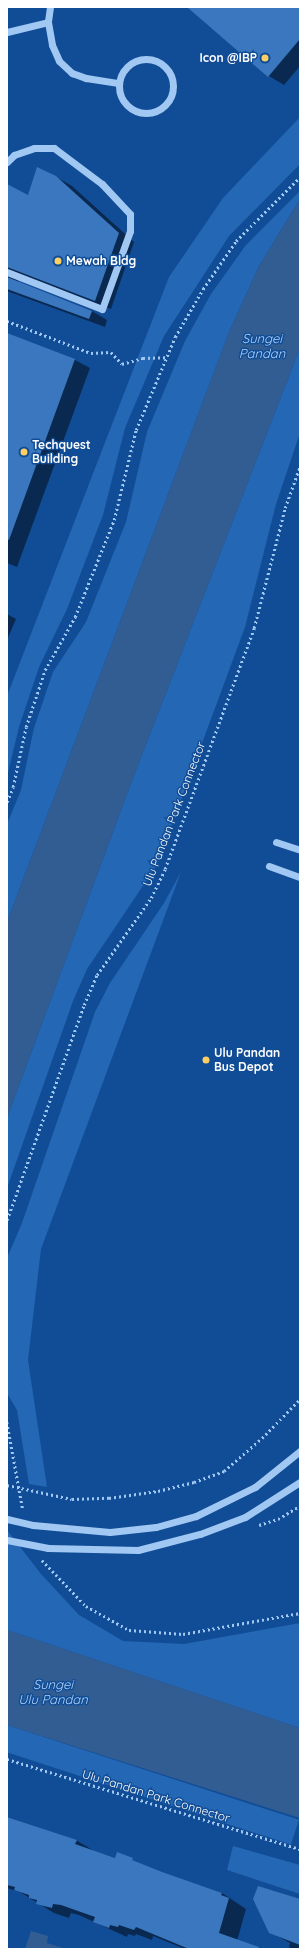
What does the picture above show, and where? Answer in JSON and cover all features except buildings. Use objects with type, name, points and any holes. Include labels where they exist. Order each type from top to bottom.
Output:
[{"type":"street","points":[[50,7],[48,22],[59,61],[72,72],[86,78],[119,83]]},
{"type":"street","points":[[7,32],[48,22]]},
{"type":"street","points":[[150,59],[160,62],[168,69],[173,79],[174,90],[171,100],[164,108],[154,113],[143,114],[133,111],[124,104],[120,94],[119,83],[122,73],[129,64],[150,59]]},
{"type":"street","points":[[7,162],[14,156],[34,148],[54,148],[102,184],[130,214],[130,231],[102,309],[7,272]]},
{"type":"street","points":[[276,842],[300,850]]},
{"type":"street","points":[[269,866],[300,877]]},
{"type":"street","points":[[7,1519],[33,1525],[118,1531],[156,1527],[190,1518],[254,1487],[300,1451]]},
{"type":"street","points":[[7,1540],[48,1548],[138,1550],[200,1534],[245,1517],[300,1482]]},
{"type":"path","points":[[7,802],[13,787],[26,727],[45,670],[75,618],[114,520],[136,430],[175,337],[203,289],[236,241],[300,177]]},
{"type":"path","points":[[7,321],[91,353],[111,352],[122,364],[143,358],[167,357]]},
{"type":"path","name":"Ulu Pandan Park Connector","points":[[7,1220],[94,981],[151,898],[165,869],[254,628],[285,508],[300,466]]},
{"type":"path","points":[[7,1485],[72,1499],[109,1498],[158,1491],[194,1482],[224,1471],[262,1438],[300,1399]]},
{"type":"path","points":[[7,1422],[23,1512]]},
{"type":"path","points":[[256,1526],[278,1519],[300,1506]]},
{"type":"path","points":[[40,1558],[86,1606],[128,1630],[183,1634],[300,1613]]},
{"type":"path","name":"Ulu Pandan Park Connector","points":[[7,1760],[300,1849]]},
{"type":"shaded area","points":[[300,117],[300,164],[229,236],[164,336],[125,428],[103,515],[67,609],[39,667],[19,727],[7,777],[7,696],[169,277],[223,198]]},
{"type":"shaded area","points":[[300,191],[300,199],[259,266],[229,332],[7,922],[7,824],[21,790],[34,728],[53,672],[86,622],[126,522],[147,432],[185,341],[211,294],[246,245]]},
{"type":"shaded area","points":[[300,348],[300,433],[276,504],[245,627],[157,865],[87,969],[73,1001],[7,1188],[7,1118],[133,778]]},
{"type":"shaded area","points":[[181,872],[41,1249],[28,1360],[47,1487],[29,1484],[17,1410],[7,1393],[7,1258],[22,1223],[95,1012],[110,983],[164,903]]},
{"type":"shaded area","points":[[7,1530],[41,1574],[79,1615],[123,1641],[184,1644],[300,1623],[300,1728],[7,1630]]},
{"type":"shaded area","points":[[7,1725],[299,1820],[291,1845],[7,1752]]},
{"type":"shaded area","points":[[233,1846],[300,1865],[300,1894],[227,1870]]},
{"type":"water","name":"Sungei Pandan","points":[[300,199],[300,348],[133,778],[7,1118],[7,922],[229,332],[259,266]]},
{"type":"water","name":"Sungei Ulu Pandan","points":[[7,1630],[300,1728],[300,1818],[7,1725]]},
{"type":"water","points":[[31,1931],[48,1936],[47,1943],[66,1949],[25,1949]]},
{"type":"place","name":"Icon @IBP","points":[[265,58]]},
{"type":"place","name":"Mewah Bldg","points":[[58,261]]},
{"type":"place","name":"Techquest Building","points":[[24,452]]},
{"type":"place","name":"Ulu Pandan Bus Depot","points":[[206,1060]]}]
